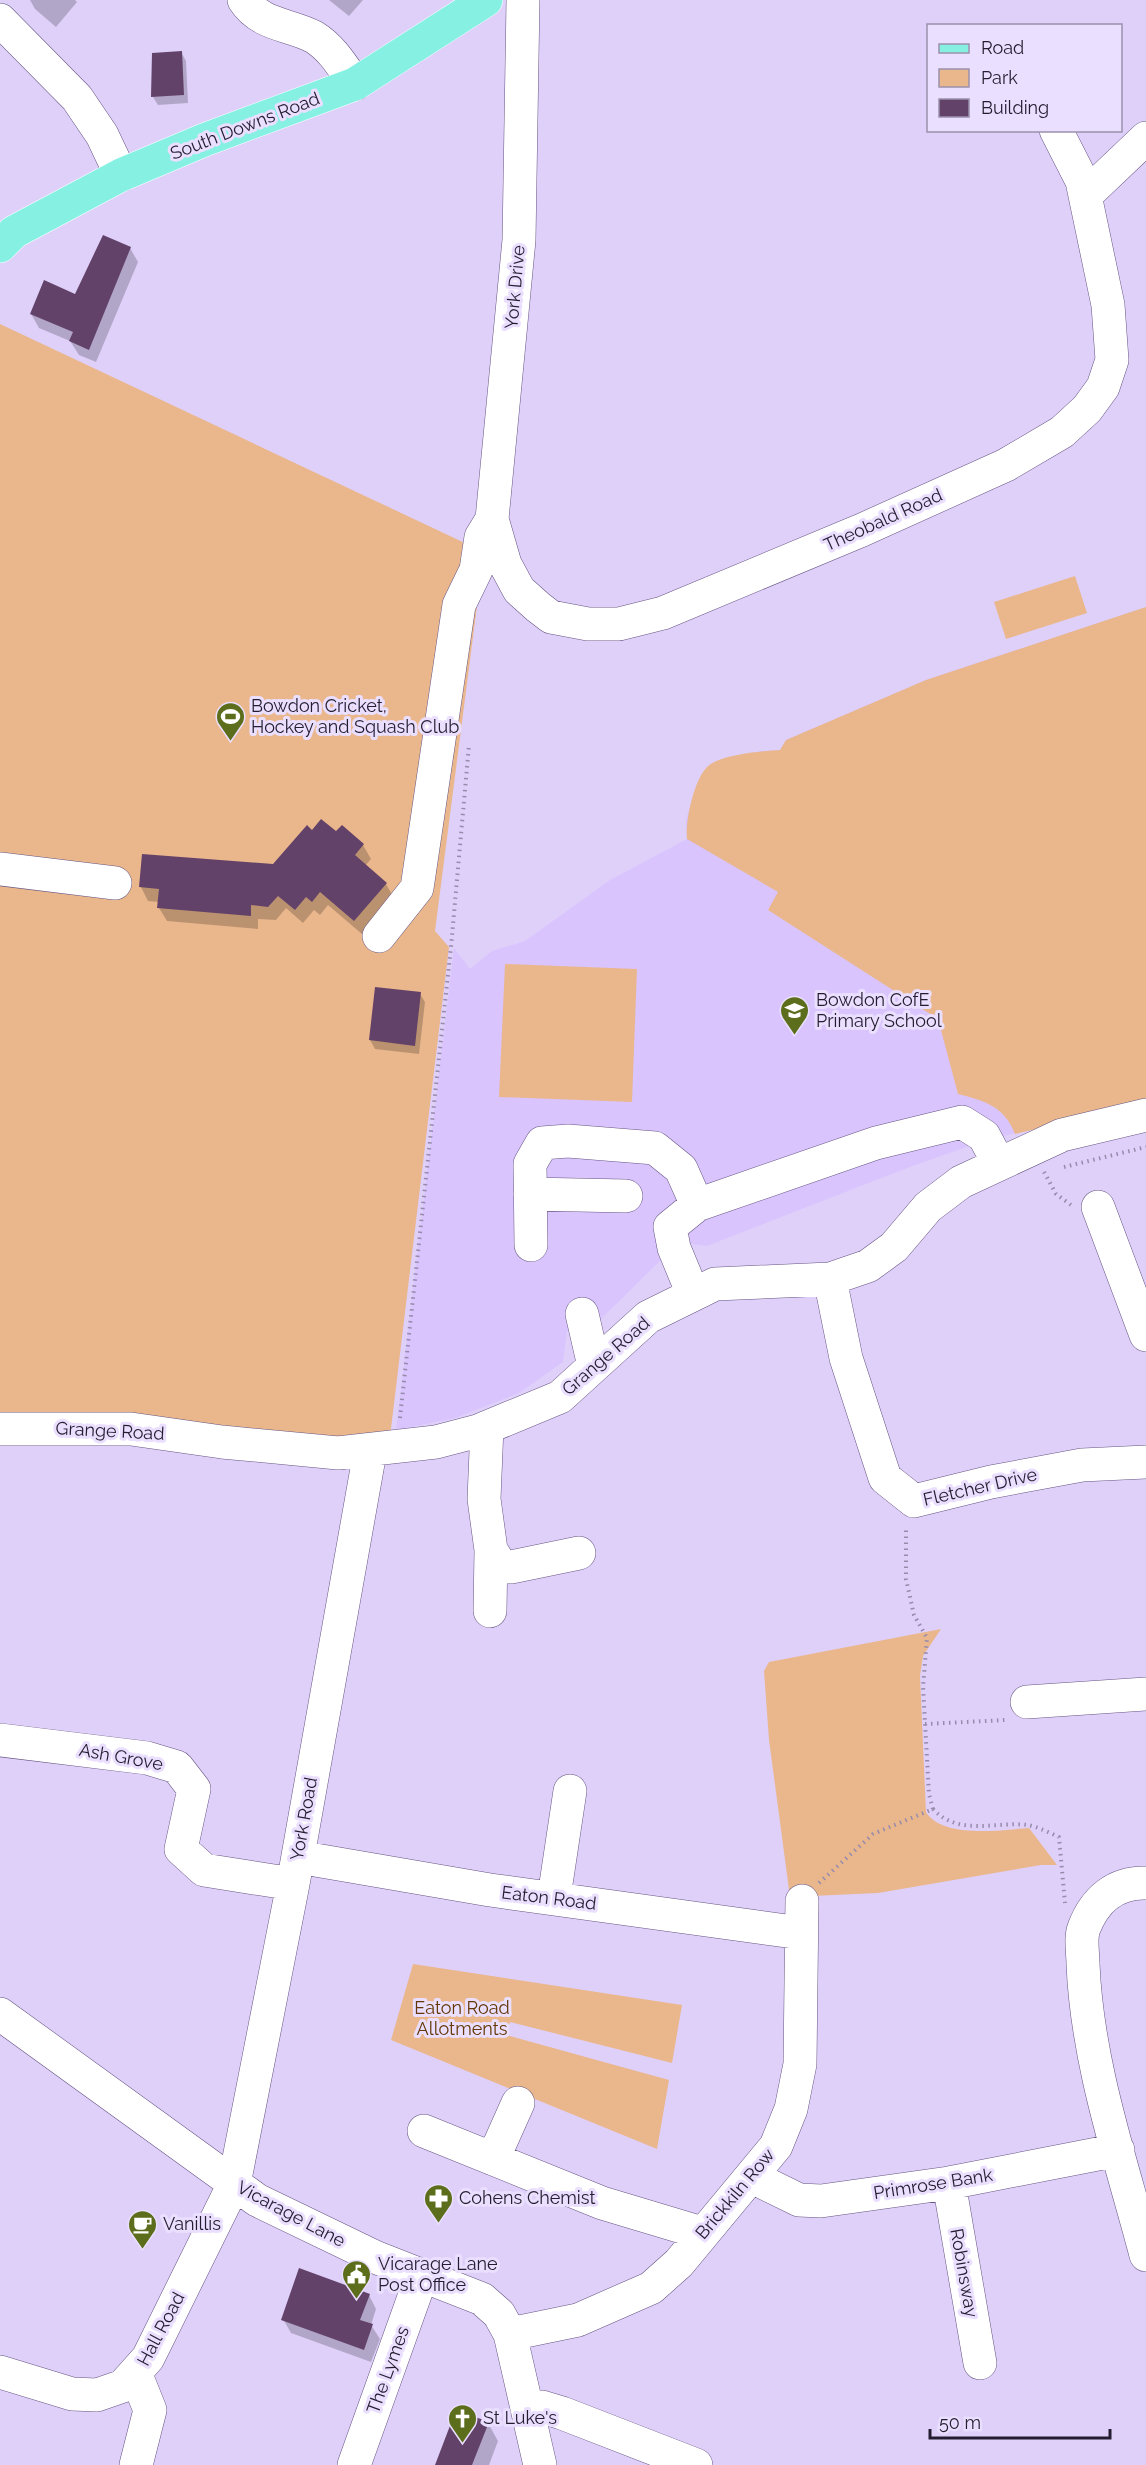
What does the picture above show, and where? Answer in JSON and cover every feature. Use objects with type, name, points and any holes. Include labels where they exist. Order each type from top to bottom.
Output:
[{"type":"main road","name":"South Downs Road","points":[[0,246],[14,232],[121,175],[204,140],[355,84],[486,0]]},
{"type":"street","points":[[244,0],[250,9],[273,24],[313,36],[328,47],[355,84]]},
{"type":"street","name":"York Drive","points":[[379,936],[417,888],[459,604],[476,570],[481,537],[492,519],[519,240],[523,0]]},
{"type":"street","points":[[0,20],[77,98],[102,135],[121,175]]},
{"type":"street","name":"Theobald Road","points":[[492,519],[505,564],[519,590],[538,607],[551,616],[588,624],[619,624],[663,613],[749,578],[1006,465],[1062,432],[1087,410],[1103,387],[1112,360],[1108,305],[1083,189],[1057,132]]},
{"type":"street","points":[[1083,189],[1146,138]]},
{"type":"street","points":[[0,869],[115,883]]},
{"type":"street","name":"Grange Road","points":[[0,1429],[131,1429],[308,1452],[384,1450],[436,1442],[487,1427],[560,1397],[648,1317],[693,1294],[715,1284],[830,1279],[868,1266],[894,1247],[928,1207],[961,1182],[1062,1135],[1146,1115]]},
{"type":"street","points":[[693,1294],[674,1248],[670,1227],[697,1204],[876,1143],[962,1122],[984,1136],[999,1164]]},
{"type":"street","points":[[531,1245],[530,1164],[542,1143],[567,1141],[655,1148],[681,1169],[697,1204]]},
{"type":"street","points":[[530,1194],[626,1196]]},
{"type":"street","points":[[1098,1207],[1146,1335]]},
{"type":"street","name":"Fletcher Drive","points":[[830,1279],[846,1358],[885,1478],[914,1502],[991,1482],[1082,1465],[1146,1462]]},
{"type":"street","points":[[582,1314],[594,1366]]},
{"type":"street","points":[[487,1427],[484,1499],[491,1550],[490,1611]]},
{"type":"street","name":"York Road","points":[[234,2184],[295,1870],[384,1450]]},
{"type":"street","points":[[491,1550],[501,1566],[511,1567],[579,1553]]},
{"type":"street","points":[[1027,1702],[1146,1694]]},
{"type":"street","name":"Ash Grove","points":[[0,1740],[147,1758],[177,1767],[194,1789],[181,1849],[204,1870],[295,1870]]},
{"type":"street","points":[[554,1897],[570,1791]]},
{"type":"street","name":"Eaton Road","points":[[295,1870],[554,1897],[801,1933]]},
{"type":"street","points":[[1146,1883],[1113,1889],[1102,1898],[1083,1929],[1084,1981],[1096,2063],[1146,2255]]},
{"type":"street","name":"Brickkiln Row","points":[[510,2334],[578,2320],[651,2288],[679,2263],[776,2146],[791,2109],[800,2064],[802,1901]]},
{"type":"street","name":"Vicarage Lane","points":[[0,2014],[257,2200],[330,2237],[482,2299],[499,2314],[510,2334],[540,2465]]},
{"type":"street","points":[[493,2159],[518,2103]]},
{"type":"street","points":[[424,2131],[602,2203],[702,2234]]},
{"type":"street","name":"Primrose Bank","points":[[752,2177],[799,2200],[821,2201],[949,2183],[1118,2150]]},
{"type":"street","name":"Robinsway","points":[[949,2183],[980,2363]]},
{"type":"street","name":"Hall Road","points":[[0,2372],[45,2388],[84,2395],[110,2391],[123,2386],[136,2375],[166,2324],[234,2184]]},
{"type":"street","name":"The Lymes","points":[[354,2465],[422,2274]]},
{"type":"street","points":[[136,2375],[150,2410],[136,2465]]},
{"type":"street","points":[[528,2409],[542,2407],[562,2413],[696,2465]]},
{"type":"path","points":[[384,1450],[451,947],[470,733]]},
{"type":"path","points":[[1041,1166],[1056,1194],[1070,1205],[1098,1207]]},
{"type":"path","points":[[914,1502],[906,1526],[906,1579],[914,1615],[927,1638],[922,1687],[929,1794],[933,1809],[939,1816],[961,1825],[1029,1825],[1059,1837],[1065,1917],[1083,1929]]},
{"type":"path","points":[[925,1724],[1027,1719],[1027,1702]]},
{"type":"path","points":[[802,1901],[842,1860],[873,1834],[933,1809]]},
{"type":"shaded area","name":"Bowdon CofE Primary School","points":[[1146,607],[1146,1103],[986,1140],[907,1168],[707,1246],[683,1243],[665,1256],[599,1321],[567,1331],[563,1362],[519,1393],[455,1418],[396,1430],[454,948],[470,969],[492,951],[525,941],[610,880],[687,839],[686,820],[692,800],[707,767],[721,760],[761,751],[780,750],[786,740],[926,680]]},
{"type":"green space","name":"Bowdon Cricket, Hockey and Squash Club","points":[[0,324],[484,552],[435,931],[449,947],[390,1437],[324,1438],[88,1412],[0,1412]]},
{"type":"green space","points":[[1075,576],[1087,613],[1006,639],[994,602]]},
{"type":"green space","points":[[1146,607],[1146,1103],[1015,1134],[1005,1117],[992,1106],[958,1094],[938,1019],[768,910],[778,892],[687,839],[691,801],[702,773],[707,767],[722,759],[742,754],[780,750],[786,740],[926,680]]},
{"type":"green space","points":[[505,964],[637,969],[632,1102],[499,1097]]},
{"type":"green space","points":[[941,1629],[923,1656],[920,1676],[926,1812],[934,1821],[959,1829],[989,1831],[1029,1828],[1057,1865],[1041,1865],[878,1893],[790,1897],[769,1740],[764,1671],[769,1662]]},
{"type":"green space","name":"Eaton Road Allotments","points":[[413,1964],[682,2005],[672,2063],[510,2022],[506,2035],[669,2080],[657,2149],[391,2040]]},
{"type":"building","points":[[182,51],[184,95],[151,97],[152,53]]},
{"type":"building","points":[[103,235],[131,247],[89,350],[69,341],[73,332],[30,314],[44,280],[75,294]]},
{"type":"building","points":[[321,819],[336,831],[342,825],[364,844],[355,855],[387,883],[354,921],[320,892],[312,902],[306,897],[295,910],[278,896],[268,907],[251,905],[251,916],[157,908],[159,889],[139,887],[142,854],[273,864],[307,825],[312,830]]},
{"type":"building","points":[[375,987],[421,992],[415,1046],[369,1040]]},
{"type":"building","points":[[299,2268],[370,2294],[360,2320],[373,2324],[364,2350],[281,2320]]},
{"type":"building","name":"St Luke's","points":[[456,2410],[489,2422],[472,2465],[435,2465]]},
{"type":"place","name":"Bowdon Cricket, Hockey and Squash Club","points":[[230,742]]},
{"type":"place","name":"Bowdon CofE Primary School","points":[[795,1036]]},
{"type":"place","name":"Cohens Chemist","points":[[438,2224]]},
{"type":"place","name":"Vanillis","points":[[142,2250]]},
{"type":"place","name":"Vicarage Lane Post Office","points":[[357,2300]]},
{"type":"place","name":"St Luke's","points":[[462,2444]]}]
